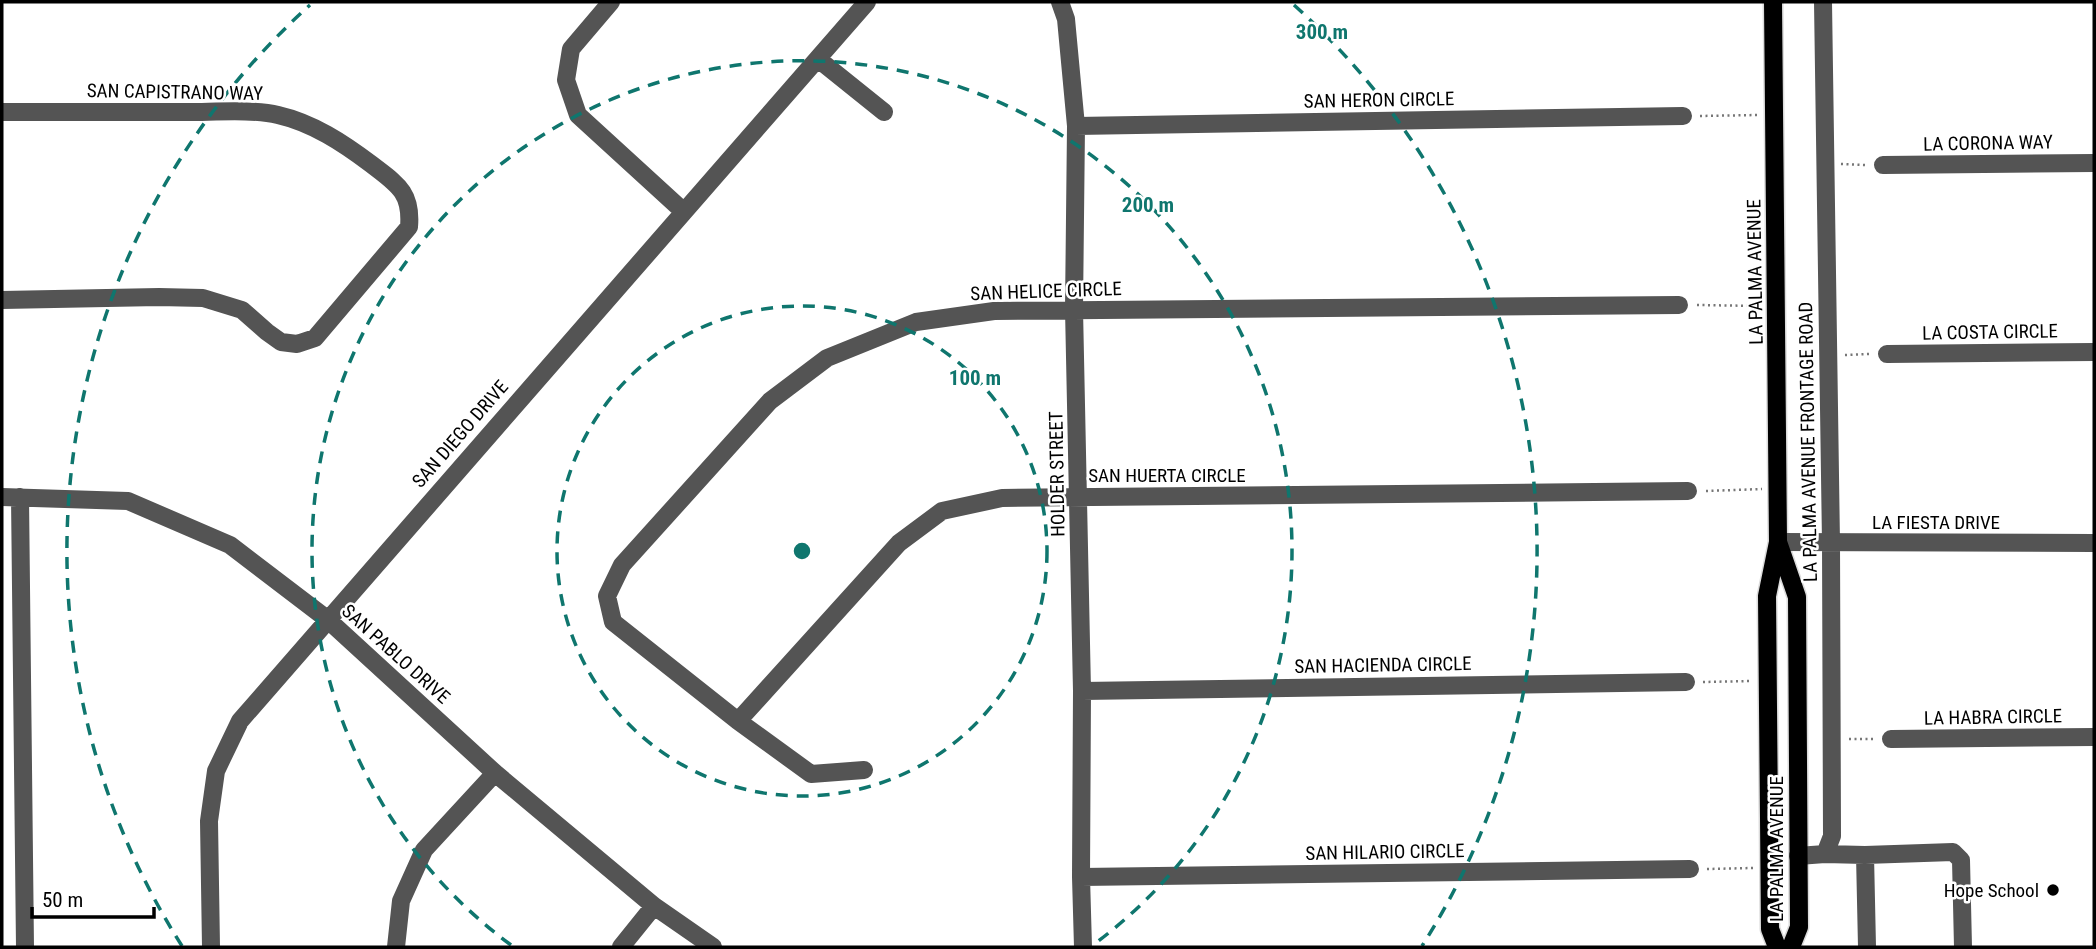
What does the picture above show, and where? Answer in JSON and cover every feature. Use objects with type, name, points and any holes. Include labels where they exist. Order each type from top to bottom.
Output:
[{"type":"main road","name":"LA PALMA AVENUE","points":[[1773,2],[1779,542],[1767,596],[1770,929],[1777,947]]},
{"type":"main road","name":"LA PALMA AVENUE","points":[[1779,542],[1797,597],[1799,927],[1791,947]]},
{"type":"street","points":[[611,2],[571,49],[566,80],[578,115],[683,211]]},
{"type":"street","name":"SAN DIEGO DRIVE","points":[[211,947],[209,821],[216,771],[240,721],[867,2]]},
{"type":"street","name":"HOLDER STREET","points":[[1060,2],[1066,19],[1076,126],[1074,309],[1082,691],[1083,947]]},
{"type":"street","name":"LA PALMA AVENUE FRONTAGE ROAD","points":[[1823,2],[1832,739],[1832,836],[1825,854]]},
{"type":"street","points":[[818,59],[884,111]]},
{"type":"street","name":"SAN CAPISTRANO WAY","points":[[2,112],[276,114],[304,124],[351,149],[400,187],[408,199],[411,214],[410,227],[315,338],[296,344],[281,342],[242,310],[202,298],[2,300]]},
{"type":"street","name":"SAN HERON CIRCLE","points":[[1076,126],[1683,116]]},
{"type":"street","name":"LA CORONA WAY","points":[[1883,165],[2094,163]]},
{"type":"street","name":"SAN HELICE CIRCLE","points":[[864,771],[811,774],[738,721],[613,622],[607,596],[622,565],[770,401],[827,358],[916,322],[994,311],[1679,305]]},
{"type":"street","name":"LA COSTA CIRCLE","points":[[1887,354],[2094,352]]},
{"type":"street","name":"SAN HUERTA CIRCLE","points":[[738,721],[899,543],[942,510],[1002,498],[1078,496],[1688,491]]},
{"type":"street","points":[[20,497],[25,947]]},
{"type":"street","name":"SAN PABLO DRIVE","points":[[2,498],[128,501],[230,545],[327,619],[495,772],[654,906],[713,947]]},
{"type":"street","name":"LA FIESTA DRIVE","points":[[1779,542],[2094,543]]},
{"type":"street","name":"SAN HACIENDA CIRCLE","points":[[1082,691],[1686,682]]},
{"type":"street","name":"LA HABRA CIRCLE","points":[[1891,739],[2094,737]]},
{"type":"street","points":[[396,947],[401,901],[424,850],[495,772]]},
{"type":"street","points":[[1798,856],[1953,852],[1961,860],[1963,947]]},
{"type":"street","points":[[1865,855],[1867,947]]},
{"type":"street","name":"SAN HILARIO CIRCLE","points":[[1081,877],[1690,869]]},
{"type":"street","points":[[621,947],[654,906]]},
{"type":"path","points":[[1683,116],[1774,114]]},
{"type":"path","points":[[1825,163],[1883,165]]},
{"type":"path","points":[[1679,305],[1776,307]]},
{"type":"path","points":[[1828,356],[1887,354]]},
{"type":"path","points":[[1688,491],[1778,488]]},
{"type":"path","points":[[1686,682],[1768,680]]},
{"type":"path","points":[[1832,739],[1891,739]]},
{"type":"path","points":[[1690,869],[1769,868]]},
{"type":"place","name":"Hope School","points":[[2053,890]]}]
